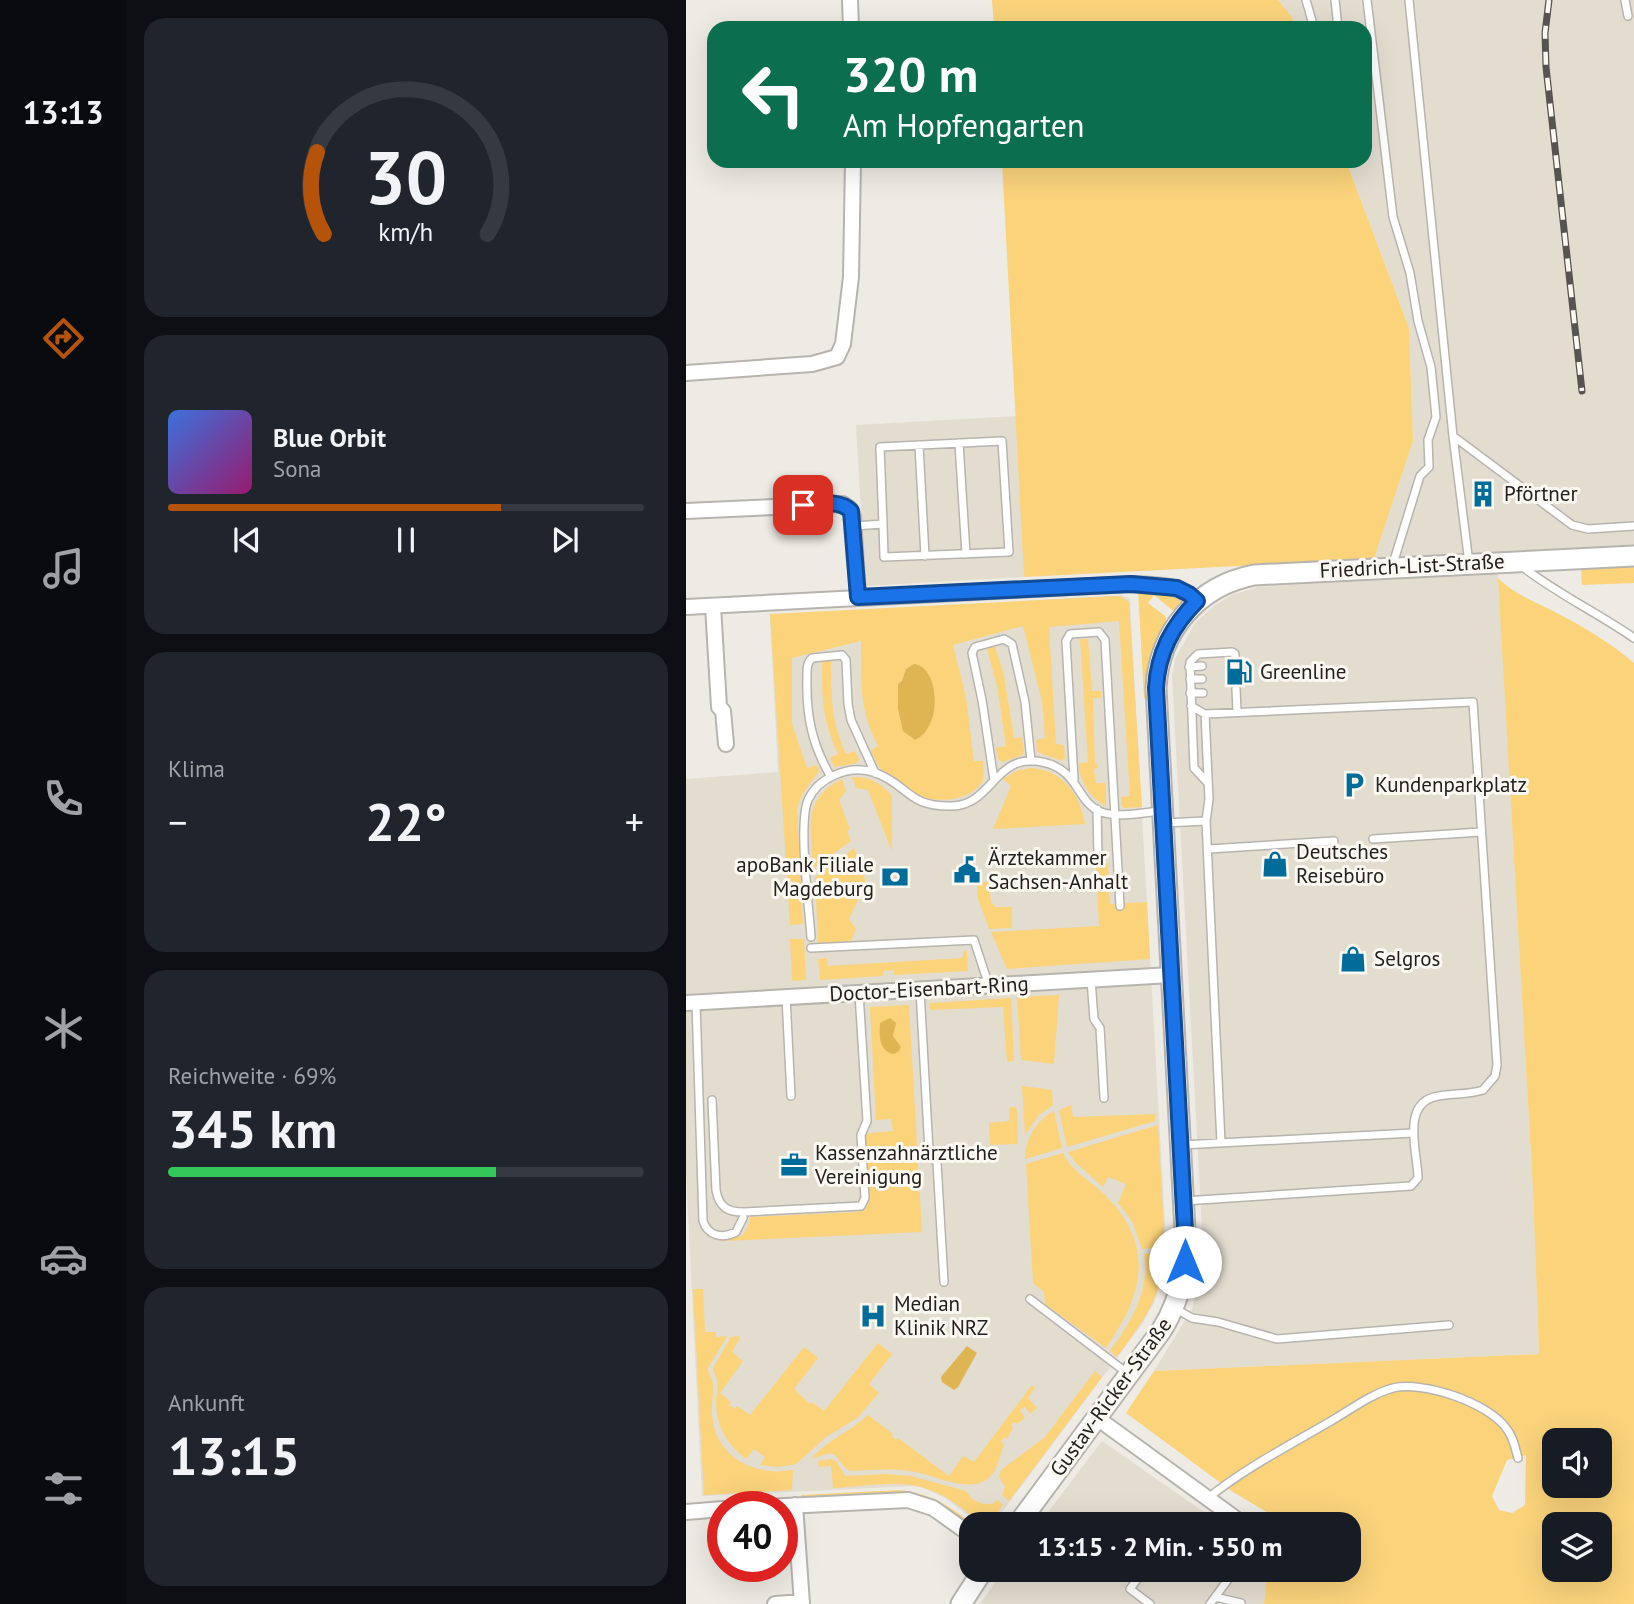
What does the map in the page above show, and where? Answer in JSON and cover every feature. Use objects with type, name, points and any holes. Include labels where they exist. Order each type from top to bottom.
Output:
[{"type":"street","points":[[850,0],[851,21]]},
{"type":"street","points":[[686,373],[812,364],[837,357],[843,344],[851,276],[853,168]]},
{"type":"street","points":[[686,511],[841,504],[848,508],[853,526],[858,597]]},
{"type":"street","name":"Friedrich-List-Straße","points":[[1197,601],[1225,583],[1254,575],[1634,556]]},
{"type":"street","points":[[686,607],[1131,584],[1177,588],[1197,601]]},
{"type":"street","name":"Gustav-Ricker-Straße","points":[[1027,1512],[1161,1331],[1174,1308],[1185,1262],[1156,688],[1157,672],[1172,632],[1197,601]]},
{"type":"street","points":[[713,606],[719,707],[723,711],[726,744]]},
{"type":"street","name":"Doctor-Eisenbart-Ring","points":[[691,1003],[1171,975]]},
{"type":"street","points":[[1097,1418],[1225,1512]]},
{"type":"street","points":[[798,1505],[908,1500],[933,1508],[959,1526]]},
{"type":"street","points":[[686,1511],[707,1510]]},
{"type":"street","points":[[775,1604],[802,1603],[798,1538]]},
{"type":"street","points":[[961,1604],[976,1582]]},
{"type":"lane","points":[[1306,0],[1312,21]]},
{"type":"lane","points":[[1335,0],[1337,21]]},
{"type":"lane","points":[[1367,0],[1370,21]]},
{"type":"lane","points":[[1409,0],[1453,436],[1469,564]]},
{"type":"lane","points":[[1625,0],[1628,16]]},
{"type":"lane","points":[[1372,40],[1394,217],[1410,273],[1419,326],[1430,360],[1436,417],[1428,440],[1429,467],[1420,477],[1391,567]]},
{"type":"lane","points":[[1453,436],[1572,525],[1585,529],[1634,526]]},
{"type":"lane","points":[[1002,441],[1009,552],[884,558],[880,447],[959,443],[1002,441]]},
{"type":"lane","points":[[959,443],[966,554]]},
{"type":"lane","points":[[919,445],[925,556]]},
{"type":"lane","points":[[853,526],[883,524]]},
{"type":"lane","points":[[1515,561],[1564,597],[1634,638]]},
{"type":"lane","points":[[1074,780],[1066,641],[1070,634],[1099,632],[1105,640],[1120,906]]},
{"type":"lane","points":[[994,780],[972,653],[975,647],[1004,639],[1012,644],[1025,702],[1031,761]]},
{"type":"lane","points":[[1208,783],[1194,768],[1189,667],[1192,658],[1201,653],[1232,652],[1235,654],[1234,665]]},
{"type":"lane","points":[[831,777],[811,732],[806,705],[807,664],[811,658],[837,654],[846,659],[851,720],[875,773]]},
{"type":"lane","points":[[1189,667],[1202,666]]},
{"type":"lane","points":[[1190,680],[1202,679]]},
{"type":"lane","points":[[1235,690],[1237,712]]},
{"type":"lane","points":[[1190,693],[1203,693]]},
{"type":"lane","points":[[1184,1201],[1410,1186],[1418,1175],[1413,1133],[1416,1116],[1426,1101],[1440,1096],[1481,1091],[1490,1085],[1496,1074],[1497,1055],[1473,702],[1205,713],[1191,706]]},
{"type":"lane","points":[[1205,713],[1208,783],[1206,821],[1221,1143]]},
{"type":"lane","points":[[811,937],[804,815],[814,790],[831,777],[851,770],[875,773],[911,798],[930,805],[965,805],[985,794],[994,780],[1016,764],[1031,761],[1055,766],[1074,780],[1097,809],[1115,814],[1206,821]]},
{"type":"lane","points":[[1097,809],[1098,856]]},
{"type":"lane","points":[[1373,839],[1481,832]]},
{"type":"lane","points":[[1209,849],[1334,841]]},
{"type":"lane","points":[[811,948],[974,940],[989,986]]},
{"type":"lane","points":[[1091,980],[1094,1018],[1100,1028],[1104,1098]]},
{"type":"lane","points":[[919,989],[929,1152],[937,1163],[944,1282]]},
{"type":"lane","points":[[712,1100],[716,1190],[724,1208],[732,1212],[744,1212],[860,1206],[865,1200],[861,1134],[867,1121],[859,993]]},
{"type":"lane","points":[[786,997],[791,1096]]},
{"type":"lane","points":[[691,1003],[703,1221],[711,1233],[725,1236],[738,1231],[743,1219]]},
{"type":"lane","points":[[1181,1145],[1413,1133]]},
{"type":"lane","points":[[1030,1299],[1129,1374]]},
{"type":"lane","points":[[1174,1308],[1192,1318],[1218,1322],[1277,1339],[1449,1325]]},
{"type":"lane","points":[[1207,1499],[1276,1453],[1380,1393],[1397,1387],[1433,1390],[1479,1406],[1497,1418],[1507,1429],[1518,1458]]},
{"type":"lane","points":[[1135,1582],[1130,1589],[1150,1604]]},
{"type":"lane","points":[[1210,1604],[1226,1582]]},
{"type":"lane","points":[[1215,1597],[1241,1603]]},
{"type":"shaded area","points":[[992,0],[1278,0],[1293,21],[994,21]]},
{"type":"shaded area","points":[[1278,0],[1634,0],[1634,547],[1374,559],[1413,441],[1409,328],[1349,168],[1372,168],[1372,21],[1293,21]]},
{"type":"shaded area","points":[[1002,168],[1349,168],[1409,328],[1413,441],[1374,559],[1024,577]]},
{"type":"shaded area","points":[[1017,416],[1024,577],[865,586],[856,425]]},
{"type":"shaded area","points":[[1634,566],[1634,583],[1582,585],[1581,568]]},
{"type":"shaded area","points":[[1498,573],[1533,1190],[1539,1354],[1154,1371],[1192,1309],[1200,1279],[1203,1247],[1172,676],[1175,659],[1195,623],[1214,606],[1232,595],[1258,587]]},
{"type":"shaded area","points":[[1498,578],[1518,593],[1596,635],[1634,663],[1634,1604],[1264,1604],[1267,1582],[1361,1582],[1361,1512],[1267,1512],[1233,1492],[1126,1413],[1154,1371],[1539,1354],[1533,1190]],"holes":[[[1526,1455],[1525,1505],[1512,1513],[1499,1510],[1492,1496],[1507,1460]]]},
{"type":"shaded area","points":[[1138,589],[1190,596],[1176,610],[1172,610],[1154,595],[1148,603],[1165,616],[1167,622],[1152,656],[1148,694],[1144,699]]},
{"type":"shaded area","points":[[1120,595],[1129,598],[1166,1241],[1164,1269],[1154,1303],[1142,1324],[1002,1512],[964,1512],[945,1498],[914,1486],[798,1491],[707,1491],[707,1496],[702,1496],[686,1172],[686,779],[778,772],[770,617]]},
{"type":"shaded area","points":[[1120,596],[1129,602],[1142,807],[1124,808],[1121,805],[1121,797],[1130,796],[1119,621],[1049,627],[1056,744],[1064,745],[1065,758],[1062,761],[1037,752],[1036,740],[1045,738],[1042,701],[1023,626],[953,645],[966,697],[974,761],[983,761],[984,775],[976,789],[951,799],[932,799],[916,794],[883,771],[876,762],[871,750],[878,746],[867,719],[862,695],[861,641],[792,658],[792,724],[807,768],[817,765],[819,771],[803,793],[797,808],[803,924],[790,925],[770,614]]},
{"type":"shaded area","points":[[1080,639],[1088,639],[1092,691],[1101,691],[1101,698],[1093,698],[1095,763],[1098,764],[1098,768],[1094,769],[1096,783],[1106,783],[1106,806],[1086,788],[1080,770],[1079,763],[1088,762]]},
{"type":"shaded area","points":[[995,646],[1004,676],[1014,738],[1022,737],[1024,751],[1022,755],[1003,762],[998,759],[996,748],[1006,746],[997,686],[987,649]]},
{"type":"shaded area","points":[[831,661],[837,730],[846,754],[855,751],[859,760],[857,763],[834,767],[830,758],[838,754],[826,719],[822,687],[822,662]]},
{"type":"shaded area","points":[[914,664],[929,675],[935,699],[930,723],[924,733],[915,740],[903,731],[898,709],[898,684],[902,681],[906,669]]},
{"type":"shaded area","points":[[1030,768],[1051,773],[1068,785],[1079,803],[1085,824],[993,829],[1011,786],[1003,779],[1016,771]]},
{"type":"shaded area","points":[[852,777],[874,781],[892,796],[892,852],[868,790],[856,788]]},
{"type":"shaded area","points":[[842,779],[846,791],[839,800],[850,829],[847,831],[851,841],[813,868],[810,828],[814,806],[829,787]]},
{"type":"shaded area","points":[[854,848],[866,883],[849,919],[856,929],[851,941],[818,943],[815,877]]},
{"type":"shaded area","points":[[1096,863],[1108,863],[1110,904],[1147,902],[1150,959],[1007,969],[991,932],[1099,926]]},
{"type":"shaded area","points":[[989,881],[991,902],[996,907],[1012,907],[1012,928],[989,929],[977,896],[977,884]]},
{"type":"shaded area","points":[[790,939],[804,939],[806,980],[792,981]]},
{"type":"shaded area","points":[[964,951],[967,951],[968,971],[894,975],[894,970],[884,971],[883,976],[820,980],[818,959],[827,958],[828,966],[962,958]]},
{"type":"shaded area","points":[[1059,995],[1054,1064],[1021,1060],[1017,997]]},
{"type":"shaded area","points":[[1011,998],[1014,1061],[1007,1062],[1003,1007],[930,1010],[930,1003]]},
{"type":"shaded area","points":[[909,1005],[922,1232],[723,1241],[743,1235],[750,1217],[857,1212],[867,1206],[869,1201],[865,1136],[893,1131],[891,1119],[876,1120],[870,1007]]},
{"type":"shaded area","points":[[890,1018],[896,1023],[893,1036],[901,1047],[894,1054],[885,1050],[880,1038],[880,1023]]},
{"type":"shaded area","points":[[1022,1086],[1052,1090],[1053,1105],[1039,1115],[1025,1135]]},
{"type":"shaded area","points":[[1071,1105],[1073,1117],[1155,1114],[1155,1121],[1067,1147],[1059,1110]]},
{"type":"shaded area","points":[[1013,1106],[1017,1109],[1018,1144],[990,1145],[989,1123],[1009,1121],[1009,1108]]},
{"type":"shaded area","points":[[1054,1111],[1062,1148],[1025,1159],[1027,1144],[1033,1131]]},
{"type":"shaded area","points":[[1158,1125],[1165,1247],[1142,1249],[1132,1221],[1118,1203],[1126,1184],[1108,1177],[1103,1187],[1075,1162],[1068,1152]]},
{"type":"shaded area","points":[[1063,1153],[1071,1165],[1105,1195],[1121,1214],[1132,1233],[1137,1252],[1138,1271],[1129,1309],[1106,1348],[1045,1304],[1044,1292],[1033,1283],[1026,1164]]},
{"type":"shaded area","points":[[1165,1252],[1164,1268],[1156,1295],[1117,1357],[1110,1351],[1137,1306],[1144,1281],[1144,1254]]},
{"type":"shaded area","points":[[693,1289],[703,1289],[705,1332],[716,1332],[716,1337],[727,1336],[708,1368],[713,1383],[712,1416],[721,1443],[730,1454],[752,1467],[793,1470],[792,1490],[707,1491],[707,1495],[704,1495]]},
{"type":"shaded area","points":[[731,1337],[740,1338],[732,1352],[743,1361],[720,1393],[731,1402],[729,1405],[735,1409],[737,1406],[750,1415],[804,1347],[818,1358],[794,1389],[810,1404],[812,1402],[824,1411],[878,1343],[892,1354],[869,1384],[879,1393],[857,1418],[826,1437],[796,1464],[778,1467],[760,1465],[765,1457],[754,1449],[746,1459],[728,1441],[718,1419],[718,1384],[713,1368]]},
{"type":"shaded area","points":[[967,1346],[977,1353],[954,1390],[942,1382],[941,1377]]},
{"type":"shaded area","points":[[1095,1371],[1102,1377],[1009,1501],[1002,1495],[1005,1487],[999,1477],[1001,1470],[1045,1437]]},
{"type":"shaded area","points":[[1032,1385],[1035,1388],[1028,1398],[1037,1408],[1030,1414],[1025,1407],[1020,1410],[1025,1418],[1011,1425],[1013,1428],[1007,1439],[1004,1437],[1001,1442],[1004,1444],[995,1470],[988,1479],[979,1483],[958,1483],[907,1471],[850,1471],[833,1454],[811,1459],[824,1446],[868,1415],[893,1434],[896,1440],[898,1438],[949,1476],[963,1456],[974,1462]]},
{"type":"shaded area","points":[[1102,1441],[1204,1512],[1048,1512]]},
{"type":"shaded area","points":[[818,1461],[836,1461],[845,1476],[911,1476],[966,1491],[972,1499],[983,1504],[992,1504],[998,1500],[1003,1505],[998,1512],[968,1512],[942,1495],[905,1484],[833,1488],[831,1466],[819,1467]]},
{"type":"shaded area","points":[[909,1491],[938,1501],[959,1513],[959,1519],[937,1503],[912,1493],[803,1499],[801,1495]]},
{"type":"shaded area","points":[[996,1582],[1267,1582],[1264,1604],[980,1604]]},
{"type":"railway","points":[[1549,0],[1545,33],[1546,67],[1582,391]]},
{"type":"place","name":"Pförtner","points":[[1483,494]]},
{"type":"place","name":"Greenline","points":[[1239,672]]},
{"type":"place","name":"Kundenparkplatz","points":[[1354,785]]},
{"type":"place","name":"Deutsches Reisebüro","points":[[1275,864]]},
{"type":"place","name":"Ärztekammer Sachsen-Anhalt","points":[[967,870]]},
{"type":"place","name":"apoBank Filiale Magdeburg","points":[[895,877]]},
{"type":"place","name":"Selgros","points":[[1353,959]]},
{"type":"place","name":"Kassenzahnärztliche Vereinigung","points":[[794,1165]]},
{"type":"place","name":"Median Klinik NRZ","points":[[873,1316]]},
{"type":"route","points":[[803,505],[837,503],[843,504],[851,511],[858,597],[1131,584],[1177,588],[1197,601],[1178,622],[1166,644],[1159,664],[1156,688],[1185,1262]]}]
